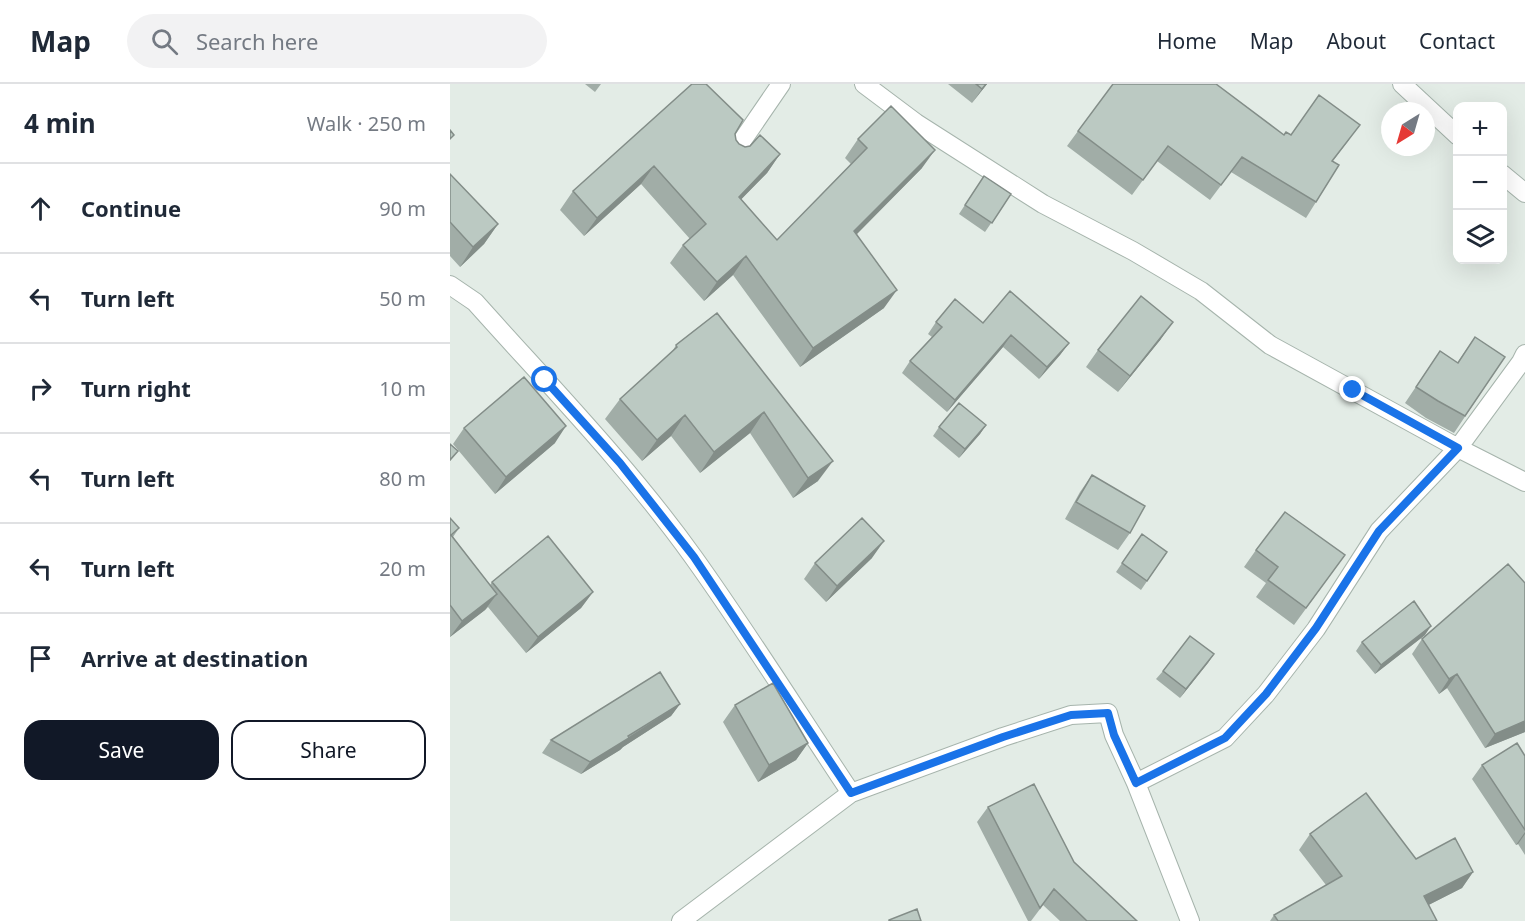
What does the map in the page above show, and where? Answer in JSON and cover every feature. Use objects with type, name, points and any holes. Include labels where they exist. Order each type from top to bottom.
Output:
[{"type":"street","points":[[733,154],[781,84]]},
{"type":"street","points":[[864,84],[916,123],[1043,204],[1133,251],[1201,291],[1270,345],[1525,483]]},
{"type":"street","points":[[1402,84],[1453,132]]},
{"type":"street","points":[[1507,177],[1525,193]]},
{"type":"street","points":[[450,285],[475,302],[627,471],[694,557],[851,793]]},
{"type":"street","points":[[1136,783],[1225,738],[1266,694],[1316,628],[1379,531],[1458,448],[1525,354]]},
{"type":"street","points":[[681,921],[851,793],[1003,737],[1071,715],[1108,713],[1114,735],[1136,783],[1190,921]]},
{"type":"building","points":[[692,84],[706,84],[743,120],[735,134],[739,144],[745,147],[750,146],[760,135],[780,154],[739,197],[777,240],[867,148],[858,139],[891,106],[935,150],[854,231],[897,290],[813,348],[746,256],[717,282],[683,245],[706,224],[654,166],[597,218],[573,191]]},
{"type":"building","points":[[976,84],[986,84],[982,89]]},
{"type":"building","points":[[1113,84],[1216,84],[1284,135],[1286,132],[1291,135],[1319,95],[1360,125],[1332,161],[1339,165],[1316,202],[1242,157],[1221,185],[1168,146],[1143,180],[1078,131]]},
{"type":"building","points":[[450,174],[498,224],[473,247],[450,222]]},
{"type":"building","points":[[984,176],[1011,194],[992,223],[965,205]]},
{"type":"building","points":[[1010,291],[1069,343],[1047,367],[1011,335],[955,400],[910,361],[942,327],[936,322],[955,299],[983,323]]},
{"type":"building","points":[[1141,296],[1173,322],[1130,376],[1098,350]]},
{"type":"building","points":[[717,313],[833,461],[808,478],[764,412],[714,452],[685,415],[657,440],[620,399],[677,347],[676,345]]},
{"type":"building","points":[[1475,337],[1505,357],[1465,416],[1416,387],[1440,351],[1458,363]]},
{"type":"building","points":[[524,377],[566,426],[506,477],[464,428]]},
{"type":"building","points":[[959,403],[986,425],[965,449],[939,427]]},
{"type":"building","points":[[450,444],[458,451],[450,460]]},
{"type":"building","points":[[1092,475],[1145,506],[1130,533],[1076,502]]},
{"type":"building","points":[[1285,512],[1345,555],[1306,608],[1268,580],[1278,567],[1256,550]]},
{"type":"building","points":[[450,518],[459,528],[451,535],[497,594],[462,621],[450,605]]},
{"type":"building","points":[[862,518],[884,541],[837,586],[815,563]]},
{"type":"building","points":[[1142,534],[1167,552],[1147,581],[1122,563]]},
{"type":"building","points":[[548,536],[593,592],[538,637],[492,582]]},
{"type":"building","points":[[1508,564],[1525,583],[1525,721],[1495,734],[1457,674],[1449,679],[1422,639]]},
{"type":"building","points":[[1414,601],[1431,626],[1381,665],[1362,642]]},
{"type":"building","points":[[1190,636],[1214,654],[1186,689],[1163,671]]},
{"type":"building","points":[[660,672],[680,704],[628,736],[629,738],[590,762],[551,740]]},
{"type":"building","points":[[773,683],[808,743],[769,765],[735,705]]},
{"type":"building","points":[[1517,743],[1525,756],[1525,830],[1482,765]]},
{"type":"building","points":[[1034,784],[1074,862],[1137,921],[1087,921],[1054,889],[1040,908],[988,807]]},
{"type":"building","points":[[1366,793],[1416,859],[1455,838],[1473,872],[1424,896],[1437,921],[1278,921],[1274,915],[1342,876],[1310,834]]},
{"type":"building","points":[[917,909],[921,921],[889,921],[889,920]]},
{"type":"route","points":[[545,380],[620,463],[694,557],[851,793],[1003,737],[1071,715],[1108,713],[1114,735],[1136,783],[1225,738],[1266,694],[1316,628],[1379,531],[1458,448],[1353,390]]}]
